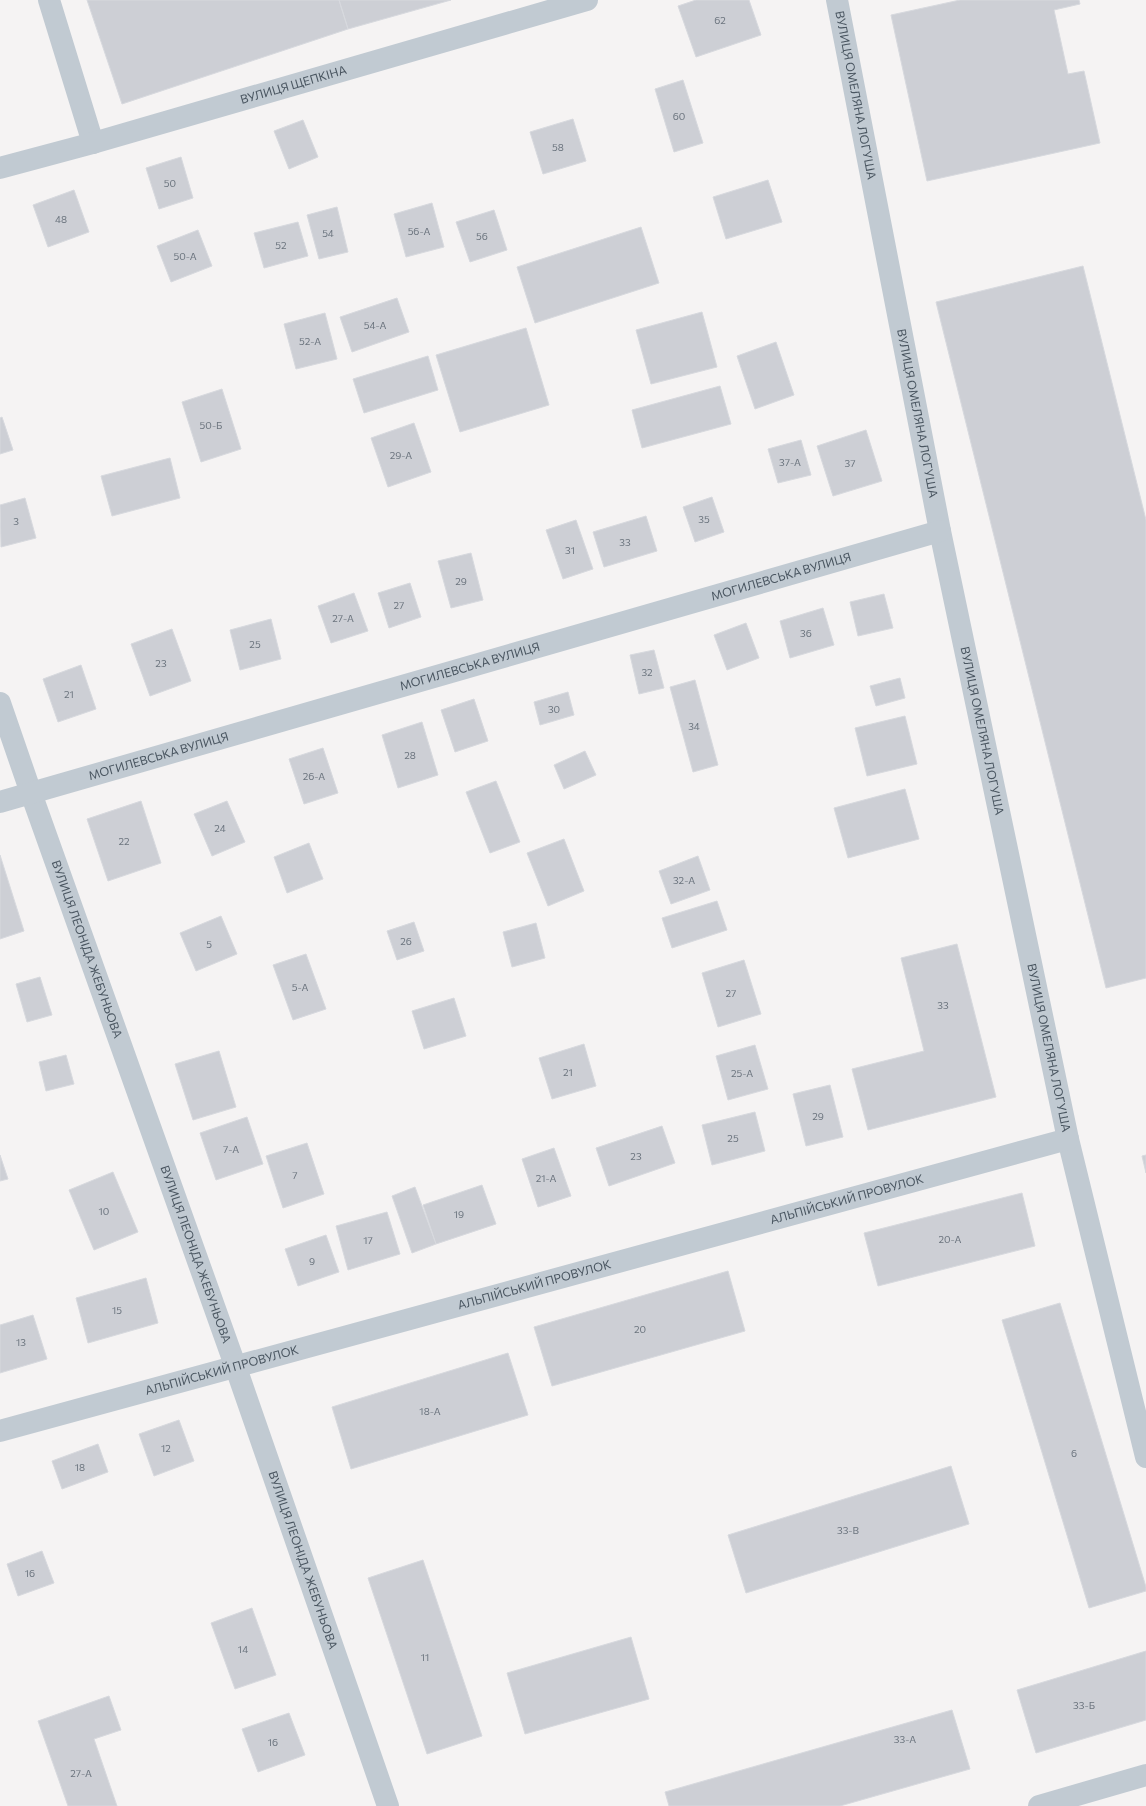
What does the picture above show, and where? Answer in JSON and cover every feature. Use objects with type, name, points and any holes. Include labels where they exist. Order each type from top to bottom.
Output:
[{"type":"street","points":[[49,0],[93,143]]},
{"type":"street","name":"ВУЛИЦЯ ЩЕПКІНА","points":[[0,168],[93,143],[587,0]]},
{"type":"street","name":"ВУЛИЦЯ ОМЕЛЯНА ЛОГУША","points":[[837,0],[940,530],[1068,1139],[1146,1457]]},
{"type":"street","name":"МОГИЛЕВСЬКА ВУЛИЦЯ","points":[[0,802],[940,530]]},
{"type":"street","name":"ВУЛИЦЯ ЛЕОНІДА ЖЕБУНЬОВА","points":[[0,703],[236,1365],[388,1806]]},
{"type":"street","name":"АЛЬПІЙСЬКИЙ ПРОВУЛОК","points":[[0,1431],[236,1365],[1068,1139]]},
{"type":"street","points":[[1039,1806],[1146,1775]]},
{"type":"building","points":[[87,0],[339,0],[348,29],[122,104]]},
{"type":"building","points":[[339,0],[451,0],[348,29]]},
{"type":"building","points":[[696,0],[749,0],[761,35],[696,57],[678,6]]},
{"type":"building","points":[[960,0],[1079,0],[1080,4],[1054,10],[1068,74],[1084,71],[1100,143],[927,181],[891,15]]},
{"type":"building","points":[[683,80],[703,143],[674,152],[655,89]]},
{"type":"building","points":[[573,119],[586,161],[543,174],[530,132]]},
{"type":"building","points":[[303,120],[318,157],[289,169],[274,131]]},
{"type":"building","points":[[181,157],[193,198],[159,209],[146,168]]},
{"type":"building","points":[[768,180],[782,222],[726,239],[713,197]]},
{"type":"building","points":[[74,190],[89,232],[48,247],[33,205]]},
{"type":"building","points":[[432,203],[444,247],[406,257],[394,214]]},
{"type":"building","points":[[337,207],[348,252],[319,259],[307,215]]},
{"type":"building","points":[[494,210],[507,250],[470,262],[456,222]]},
{"type":"building","points":[[298,222],[308,256],[264,268],[254,233]]},
{"type":"building","points":[[641,227],[659,283],[535,323],[517,267]]},
{"type":"building","points":[[198,230],[212,266],[171,282],[157,246]]},
{"type":"building","points":[[1083,266],[1146,520],[1146,978],[1106,988],[936,302]]},
{"type":"building","points":[[397,298],[409,332],[352,352],[340,317]]},
{"type":"building","points":[[702,312],[717,367],[651,384],[636,330]]},
{"type":"building","points":[[325,313],[337,359],[296,369],[284,324]]},
{"type":"building","points":[[526,328],[549,405],[460,432],[436,355]]},
{"type":"building","points":[[776,342],[794,395],[755,409],[737,356]]},
{"type":"building","points":[[428,356],[438,390],[364,413],[353,379]]},
{"type":"building","points":[[720,386],[731,424],[642,448],[632,410]]},
{"type":"building","points":[[222,389],[241,449],[201,462],[182,402]]},
{"type":"building","points":[[2,417],[13,450],[0,454],[0,418]]},
{"type":"building","points":[[414,423],[431,472],[388,487],[371,438]]},
{"type":"building","points":[[866,430],[882,481],[833,496],[817,446]]},
{"type":"building","points":[[801,440],[811,475],[778,483],[768,449]]},
{"type":"building","points":[[170,458],[180,498],[112,516],[101,476]]},
{"type":"building","points":[[712,497],[724,532],[695,542],[683,507]]},
{"type":"building","points":[[25,498],[36,538],[1,547],[0,505]]},
{"type":"building","points":[[646,516],[657,551],[604,567],[593,532]]},
{"type":"building","points":[[576,520],[593,569],[563,579],[546,530]]},
{"type":"building","points":[[471,553],[483,600],[451,608],[438,561]]},
{"type":"building","points":[[410,583],[421,617],[389,628],[378,593]]},
{"type":"building","points":[[354,593],[368,631],[331,643],[318,606]]},
{"type":"building","points":[[884,594],[893,628],[858,636],[850,602]]},
{"type":"building","points":[[823,608],[834,645],[790,658],[780,621]]},
{"type":"building","points":[[271,619],[281,659],[240,670],[230,630]]},
{"type":"building","points":[[746,623],[759,658],[727,670],[714,635]]},
{"type":"building","points":[[172,629],[191,681],[150,696],[131,644]]},
{"type":"building","points":[[654,650],[664,688],[639,694],[630,655]]},
{"type":"building","points":[[81,665],[96,709],[58,722],[43,679]]},
{"type":"building","points":[[900,678],[905,698],[876,706],[870,686]]},
{"type":"building","points":[[695,680],[718,765],[693,772],[670,687]]},
{"type":"building","points":[[568,692],[574,715],[540,725],[534,702]]},
{"type":"building","points":[[474,699],[488,741],[455,752],[441,710]]},
{"type":"building","points":[[905,716],[917,764],[867,776],[855,728]]},
{"type":"building","points":[[422,722],[438,775],[398,788],[382,735]]},
{"type":"building","points":[[323,748],[338,793],[304,804],[289,759]]},
{"type":"building","points":[[585,751],[596,775],[564,789],[554,765]]},
{"type":"building","points":[[496,781],[520,842],[490,853],[466,792]]},
{"type":"building","points":[[905,789],[919,839],[848,858],[834,808]]},
{"type":"building","points":[[141,801],[161,863],[108,881],[87,819]]},
{"type":"building","points":[[227,801],[245,842],[212,856],[194,814]]},
{"type":"building","points":[[564,839],[584,891],[548,906],[527,853]]},
{"type":"building","points":[[309,843],[323,879],[287,893],[274,857]]},
{"type":"building","points":[[0,855],[24,931],[0,939]]},
{"type":"building","points":[[698,856],[710,890],[671,904],[659,871]]},
{"type":"building","points":[[717,901],[727,930],[672,948],[662,918]]},
{"type":"building","points":[[221,916],[237,954],[196,971],[180,933]]},
{"type":"building","points":[[414,922],[424,951],[397,960],[387,931]]},
{"type":"building","points":[[536,923],[545,958],[512,967],[503,932]]},
{"type":"building","points":[[957,944],[996,1097],[868,1130],[852,1069],[924,1051],[901,958]]},
{"type":"building","points":[[306,954],[326,1009],[293,1020],[273,965]]},
{"type":"building","points":[[744,960],[761,1014],[718,1027],[702,973]]},
{"type":"building","points":[[40,977],[52,1015],[27,1022],[16,984]]},
{"type":"building","points":[[454,998],[466,1036],[424,1049],[412,1011]]},
{"type":"building","points":[[584,1044],[596,1086],[552,1099],[539,1058]]},
{"type":"building","points":[[755,1045],[768,1089],[728,1100],[716,1056]]},
{"type":"building","points":[[219,1051],[236,1107],[193,1120],[175,1064]]},
{"type":"building","points":[[66,1055],[74,1084],[46,1091],[39,1062]]},
{"type":"building","points":[[830,1085],[843,1137],[806,1146],[793,1094]]},
{"type":"building","points":[[755,1112],[765,1151],[712,1165],[702,1125]]},
{"type":"building","points":[[247,1117],[263,1164],[216,1180],[200,1133]]},
{"type":"building","points":[[662,1126],[675,1163],[609,1186],[596,1148]]},
{"type":"building","points":[[307,1143],[324,1194],[283,1208],[266,1156]]},
{"type":"building","points":[[554,1148],[571,1196],[538,1207],[522,1159]]},
{"type":"building","points":[[0,1155],[8,1179],[0,1181]]},
{"type":"building","points":[[1146,1155],[1146,1173],[1142,1156]]},
{"type":"building","points":[[113,1172],[138,1232],[94,1250],[69,1190]]},
{"type":"building","points":[[482,1185],[496,1224],[436,1244],[423,1205]]},
{"type":"building","points":[[415,1187],[436,1244],[412,1253],[392,1196]]},
{"type":"building","points":[[1022,1193],[1035,1246],[878,1286],[864,1233]]},
{"type":"building","points":[[387,1212],[400,1254],[348,1270],[336,1226]]},
{"type":"building","points":[[326,1235],[339,1272],[298,1286],[285,1249]]},
{"type":"building","points":[[728,1271],[745,1331],[552,1386],[534,1327]]},
{"type":"building","points":[[146,1278],[158,1323],[88,1343],[76,1298]]},
{"type":"building","points":[[1060,1303],[1146,1587],[1146,1591],[1089,1608],[1002,1320]]},
{"type":"building","points":[[33,1315],[47,1359],[0,1373],[0,1325]]},
{"type":"building","points":[[508,1353],[528,1415],[351,1469],[332,1407]]},
{"type":"building","points":[[179,1420],[194,1461],[154,1476],[139,1434]]},
{"type":"building","points":[[98,1444],[108,1472],[62,1489],[52,1461]]},
{"type":"building","points":[[951,1466],[969,1524],[746,1593],[728,1535]]},
{"type":"building","points":[[42,1551],[54,1583],[18,1596],[7,1564]]},
{"type":"building","points":[[423,1560],[482,1736],[427,1754],[368,1578]]},
{"type":"building","points":[[252,1608],[276,1675],[235,1689],[211,1623]]},
{"type":"building","points":[[631,1637],[649,1699],[525,1734],[507,1673]]},
{"type":"building","points":[[1146,1651],[1146,1720],[1036,1753],[1017,1690]]},
{"type":"building","points":[[109,1696],[121,1730],[94,1739],[117,1806],[68,1806],[38,1721]]},
{"type":"building","points":[[952,1710],[970,1769],[840,1806],[669,1806],[665,1792]]},
{"type":"building","points":[[289,1713],[305,1755],[258,1772],[242,1729]]}]
